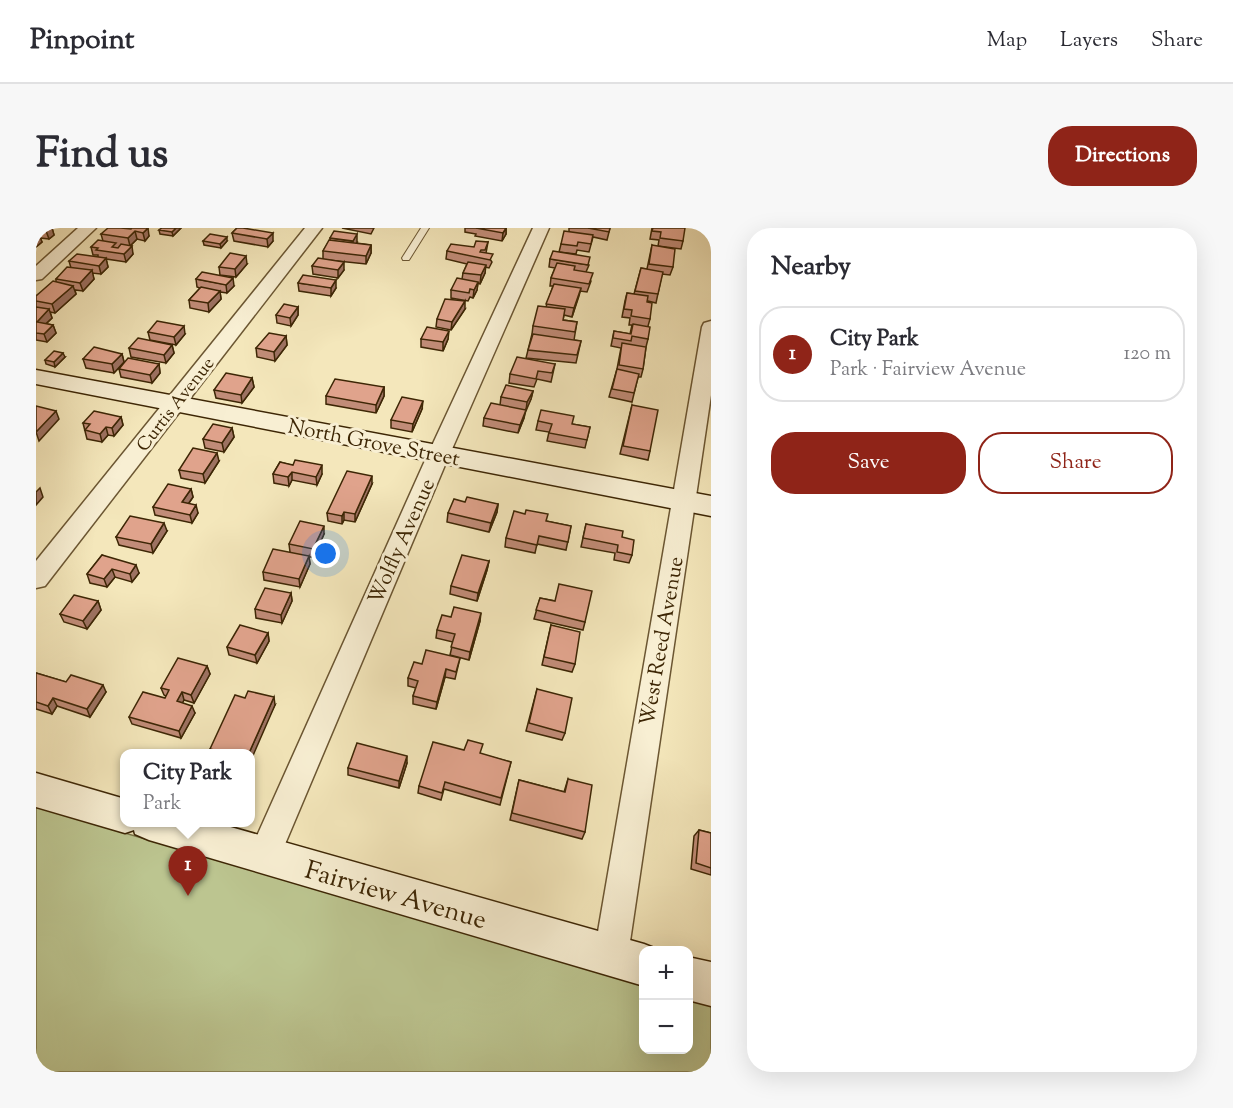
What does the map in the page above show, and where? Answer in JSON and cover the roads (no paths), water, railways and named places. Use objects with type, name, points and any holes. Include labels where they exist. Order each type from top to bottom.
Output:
[{"type":"street","points":[[36,275],[88,228]]},
{"type":"street","name":"Curtis Avenue","points":[[36,579],[314,228]]},
{"type":"street","name":"Wolfly Avenue","points":[[264,855],[439,454],[541,228]]},
{"type":"street","name":"West Reed Avenue","points":[[627,960],[627,844],[698,504],[711,327]]},
{"type":"street","name":"North Grove Street","points":[[36,377],[698,504]]},
{"type":"street","points":[[36,790],[120,815]]},
{"type":"street","name":"Fairview Avenue","points":[[166,827],[627,960]]},
{"type":"street","points":[[693,979],[711,984]]},
{"type":"lane","points":[[406,258],[425,228]]},
{"type":"place","name":"City Park","points":[[188,896]]}]
